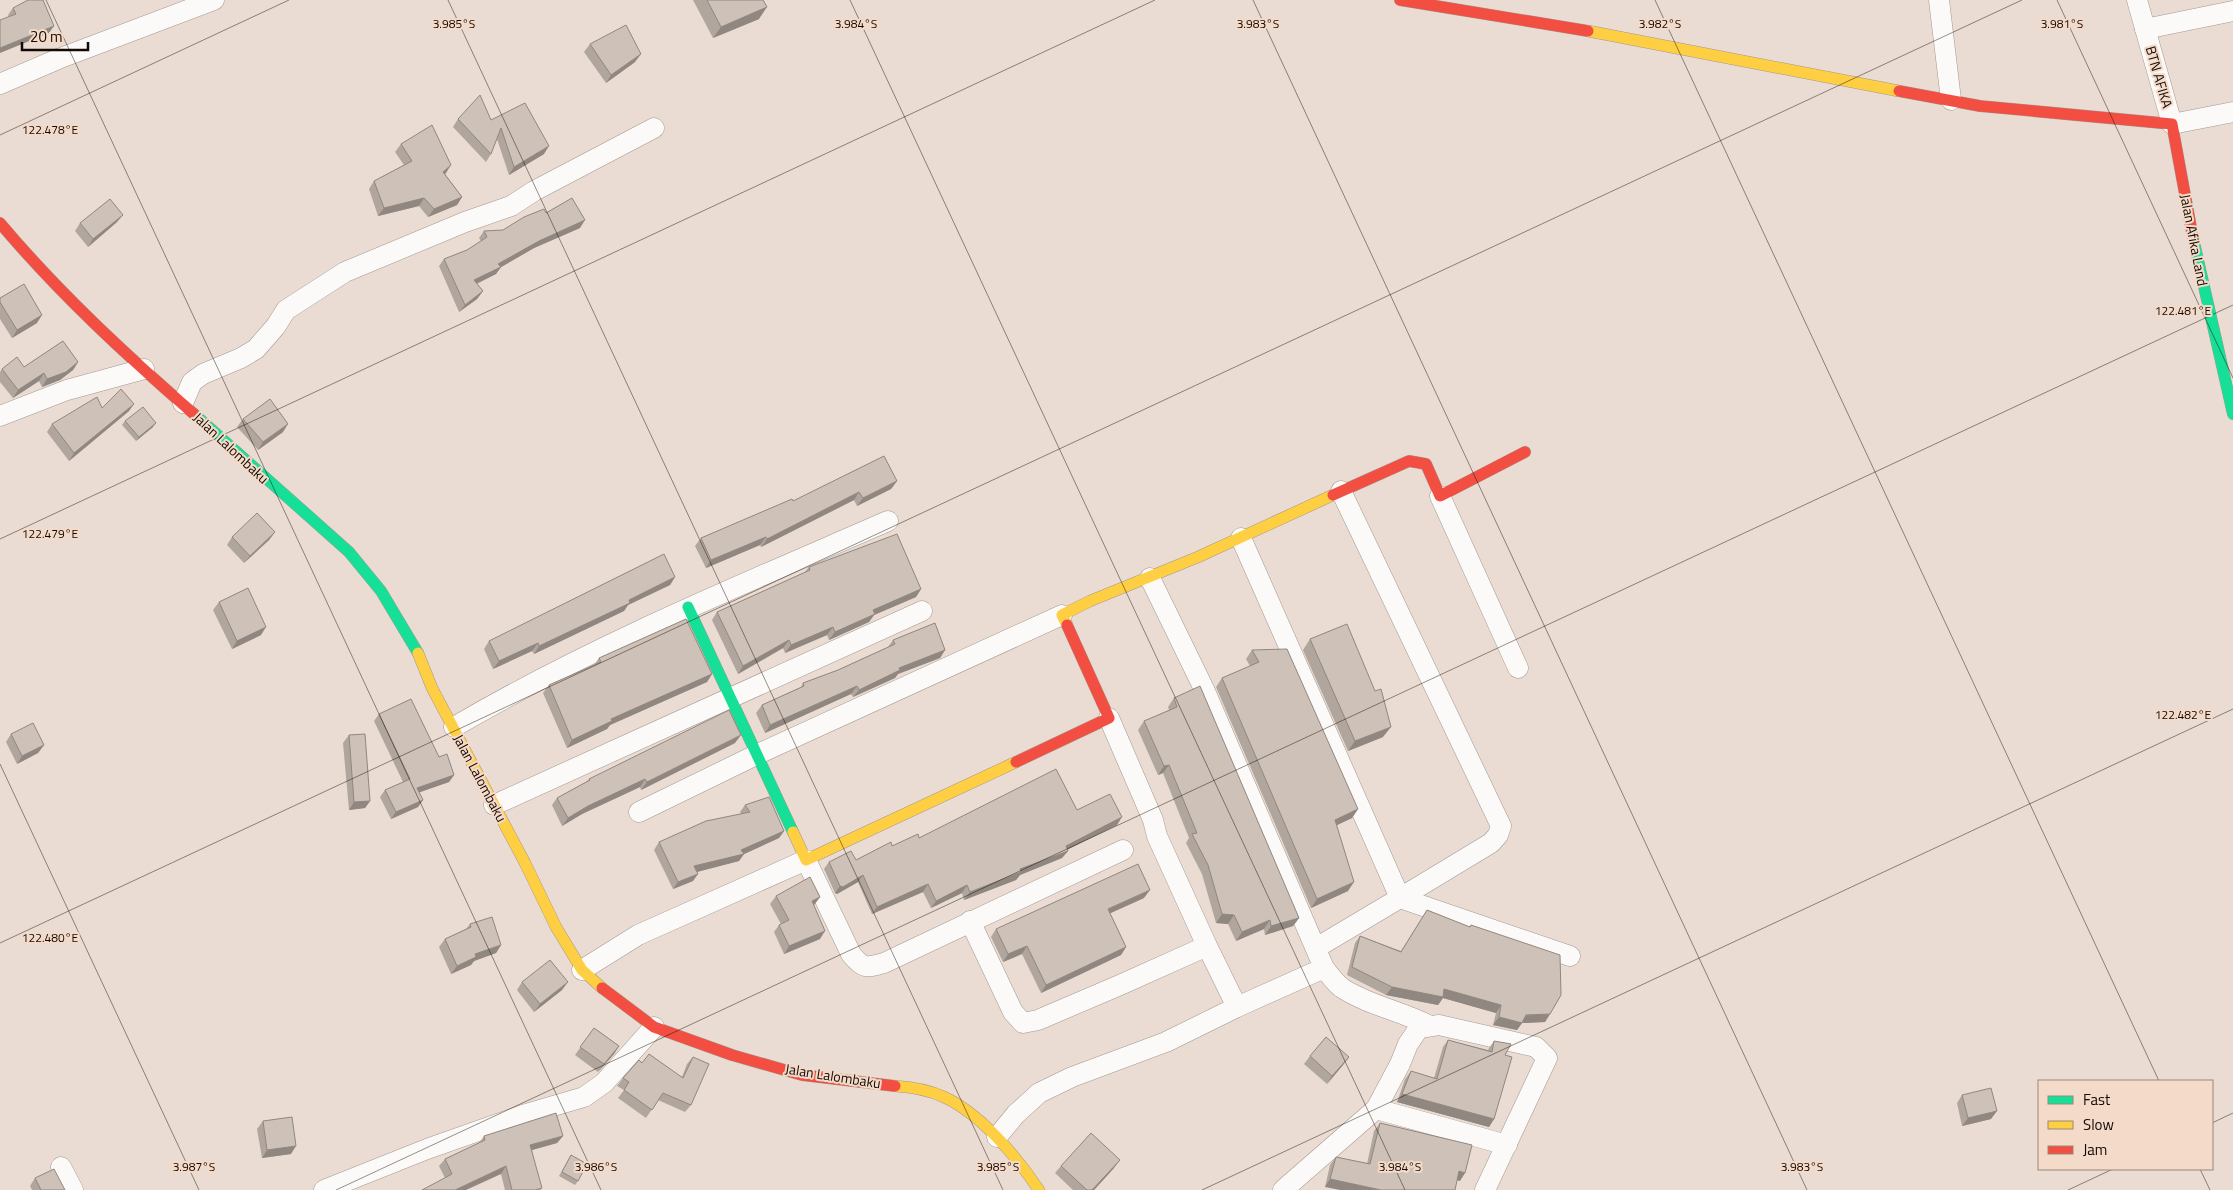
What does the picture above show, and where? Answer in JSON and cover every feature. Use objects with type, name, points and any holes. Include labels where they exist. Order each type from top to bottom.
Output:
[{"type":"street","points":[[0,84],[58,59],[214,0]]},
{"type":"street","points":[[1400,0],[1562,26],[1980,106],[2172,124]]},
{"type":"street","points":[[1939,0],[1952,100]]},
{"type":"street","name":"BTN AFIKA","points":[[2137,0],[2172,124],[2233,112]]},
{"type":"street","points":[[2145,29],[2233,11]]},
{"type":"street","name":"Jalan Afika Land","points":[[2172,124],[2195,249],[2233,414]]},
{"type":"street","points":[[183,404],[192,382],[203,374],[256,349],[276,326],[286,310],[345,272],[465,222],[511,206],[534,191],[654,128]]},
{"type":"street","name":"Jalan Lalombaku","points":[[0,223],[36,266],[91,322],[354,559],[381,591],[404,628],[556,927],[582,970],[609,994],[654,1027],[732,1056],[802,1075],[908,1087],[942,1096],[964,1108],[997,1137],[1020,1160],[1038,1190]]},
{"type":"street","points":[[0,416],[67,390],[144,370]]},
{"type":"street","points":[[1440,496],[1525,452]]},
{"type":"street","points":[[639,812],[758,754],[1090,601],[1150,578],[1241,538],[1401,464],[1417,461],[1426,464],[1518,668]]},
{"type":"street","points":[[1316,948],[1491,843],[1498,835],[1501,826],[1341,491]]},
{"type":"street","points":[[454,727],[513,693],[688,608],[888,521]]},
{"type":"street","points":[[1241,538],[1400,898],[1570,956]]},
{"type":"street","points":[[1150,578],[1204,689],[1324,968],[1340,987],[1362,999],[1406,1013],[1428,1025]]},
{"type":"street","points":[[688,608],[851,954],[859,964],[863,966],[884,963],[1123,850]]},
{"type":"street","points":[[494,805],[605,753],[732,698],[922,611]]},
{"type":"street","points":[[1062,615],[1092,677],[1154,820],[1157,836],[1237,1007]]},
{"type":"street","points":[[582,970],[638,935],[806,860],[1109,718]]},
{"type":"street","points":[[970,922],[1014,1012],[1024,1023],[1038,1020],[1207,946]]},
{"type":"street","points":[[997,1137],[1016,1114],[1039,1094],[1072,1077],[1166,1042],[1237,1007],[1324,968]]},
{"type":"street","points":[[1283,1190],[1376,1109],[1400,1064],[1408,1044],[1419,1028],[1428,1025],[1438,1025],[1536,1047],[1543,1053],[1546,1063],[1485,1190]]},
{"type":"street","points":[[324,1190],[427,1149],[526,1114],[584,1097],[604,1083],[654,1027]]},
{"type":"street","points":[[1376,1109],[1507,1145]]},
{"type":"street","points":[[61,1167],[73,1190]]},
{"type":"building","points":[[28,0],[43,0],[54,26],[0,48],[0,20],[16,14],[13,8]]},
{"type":"building","points":[[707,0],[763,0],[767,7],[721,27]]},
{"type":"building","points":[[626,25],[641,54],[611,75],[590,44]]},
{"type":"building","points":[[480,95],[491,120],[525,103],[549,146],[514,167],[501,128],[491,154],[458,119]]},
{"type":"building","points":[[432,125],[451,165],[443,172],[462,197],[434,209],[424,198],[384,208],[374,181],[412,161],[401,144]]},
{"type":"building","points":[[572,198],[585,220],[539,241],[498,264],[501,267],[474,280],[483,291],[465,305],[444,259],[467,250],[487,237],[484,231],[503,230],[524,217],[544,209],[546,213]]},
{"type":"building","points":[[110,199],[123,215],[93,239],[80,223]]},
{"type":"building","points":[[24,284],[42,315],[17,330],[0,302],[0,298]]},
{"type":"building","points":[[63,341],[78,362],[66,372],[47,379],[44,373],[18,390],[2,369],[17,357],[24,367]]},
{"type":"building","points":[[121,389],[134,404],[74,453],[52,424],[97,397],[102,408]]},
{"type":"building","points":[[270,399],[288,424],[263,442],[243,419]]},
{"type":"building","points":[[143,407],[156,423],[139,437],[125,421]]},
{"type":"building","points":[[884,456],[897,481],[863,498],[859,492],[767,539],[766,537],[711,560],[701,538],[792,499],[793,501]]},
{"type":"building","points":[[257,513],[275,532],[250,556],[232,537]]},
{"type":"building","points":[[897,534],[921,589],[873,610],[875,614],[835,632],[833,627],[791,645],[789,640],[743,666],[717,612],[810,570],[809,567]]},
{"type":"building","points":[[664,554],[675,577],[629,600],[630,603],[539,646],[538,643],[499,661],[489,641]]},
{"type":"building","points":[[248,588],[266,627],[237,641],[219,602]]},
{"type":"building","points":[[686,619],[712,674],[611,719],[612,721],[572,740],[549,685],[601,662],[599,658]]},
{"type":"building","points":[[935,623],[945,650],[899,668],[900,670],[859,690],[857,686],[770,725],[762,705],[804,686],[803,683],[838,670],[895,644],[893,640]]},
{"type":"building","points":[[1347,624],[1375,691],[1381,689],[1391,727],[1355,741],[1310,639]]},
{"type":"building","points":[[1287,649],[1358,809],[1335,820],[1354,882],[1317,899],[1222,678],[1259,662],[1252,650]]},
{"type":"building","points":[[1200,686],[1299,918],[1271,926],[1270,920],[1242,932],[1234,915],[1222,914],[1208,865],[1192,834],[1197,833],[1169,765],[1164,766],[1144,721],[1177,707],[1174,698]]},
{"type":"building","points":[[411,699],[439,757],[447,754],[454,775],[417,788],[423,800],[396,812],[385,790],[410,779],[379,714]]},
{"type":"building","points":[[729,710],[741,735],[647,782],[645,779],[588,806],[568,818],[557,798],[589,779]]},
{"type":"building","points":[[33,723],[44,745],[22,756],[11,734]]},
{"type":"building","points":[[365,734],[370,801],[354,802],[349,735]]},
{"type":"building","points":[[1056,769],[1077,810],[1110,794],[1122,817],[1066,846],[1068,851],[1020,869],[1021,872],[970,892],[967,885],[936,901],[928,884],[877,907],[863,875],[843,887],[840,886],[829,862],[851,851],[856,860],[891,842],[892,846],[918,834],[919,838]]},
{"type":"building","points":[[769,797],[784,831],[741,850],[744,854],[694,866],[698,874],[678,882],[659,842],[706,821],[750,812],[745,805]]},
{"type":"building","points":[[1138,864],[1150,890],[1108,909],[1126,947],[1046,985],[1027,946],[1008,954],[996,929]]},
{"type":"building","points":[[810,877],[820,897],[812,901],[825,931],[789,946],[779,925],[789,920],[776,896]]},
{"type":"building","points":[[1427,910],[1470,927],[1471,925],[1560,955],[1561,995],[1550,1014],[1526,1015],[1522,1023],[1499,1017],[1501,1005],[1444,989],[1443,997],[1392,987],[1352,967],[1360,936],[1401,952]]},
{"type":"building","points":[[492,917],[501,945],[475,954],[476,957],[457,966],[445,939],[471,927],[470,924]]},
{"type":"building","points":[[550,960],[568,982],[540,1004],[522,982]]},
{"type":"building","points":[[594,1028],[619,1046],[604,1064],[580,1047]]},
{"type":"building","points":[[1326,1037],[1349,1057],[1332,1076],[1310,1056]]},
{"type":"building","points":[[1448,1040],[1492,1052],[1494,1041],[1511,1044],[1505,1055],[1512,1057],[1494,1119],[1402,1094],[1411,1071],[1437,1079]]},
{"type":"building","points":[[649,1054],[683,1078],[693,1057],[709,1064],[691,1105],[663,1093],[652,1110],[624,1090],[629,1082],[623,1078],[639,1060],[642,1063]]},
{"type":"building","points":[[1991,1088],[1997,1111],[1968,1118],[1962,1095]]},
{"type":"building","points":[[556,1113],[563,1136],[530,1145],[542,1188],[535,1190],[512,1190],[506,1166],[455,1190],[422,1190],[452,1174],[445,1159],[485,1140],[484,1136]]},
{"type":"building","points":[[292,1117],[296,1146],[267,1150],[263,1121]]},
{"type":"building","points":[[1380,1123],[1472,1145],[1465,1173],[1459,1171],[1455,1190],[1381,1190],[1330,1179],[1336,1157],[1370,1164]]},
{"type":"building","points":[[1091,1133],[1120,1160],[1092,1190],[1087,1190],[1061,1166]]},
{"type":"building","points":[[571,1155],[587,1164],[578,1181],[562,1172]]},
{"type":"building","points":[[54,1169],[65,1190],[41,1190],[35,1178]]},
{"type":"traffic: fast","points":[[2193,238],[2233,414]]},
{"type":"traffic: fast","points":[[194,414],[349,552],[381,591],[418,653]]},
{"type":"traffic: fast","points":[[688,607],[793,832]]},
{"type":"traffic: slow","points":[[1588,31],[1899,91]]},
{"type":"traffic: slow","points":[[1067,625],[1062,615],[1090,601],[1198,557],[1333,495]]},
{"type":"traffic: slow","points":[[418,653],[432,688],[525,863],[556,927],[582,970],[602,988]]},
{"type":"traffic: slow","points":[[793,832],[806,860],[1016,762]]},
{"type":"traffic: slow","points":[[895,1086],[920,1089],[958,1104],[997,1137],[1039,1190]]},
{"type":"traffic: jam","points":[[1400,0],[1588,31]]},
{"type":"traffic: jam","points":[[1899,91],[1980,106],[2172,124],[2193,238]]},
{"type":"traffic: jam","points":[[0,223],[22,249],[93,322],[194,414]]},
{"type":"traffic: jam","points":[[1333,495],[1409,461],[1426,464],[1440,496],[1525,452]]},
{"type":"traffic: jam","points":[[1016,762],[1109,718],[1067,625]]},
{"type":"traffic: jam","points":[[602,988],[654,1027],[732,1055],[802,1075],[895,1086]]}]
